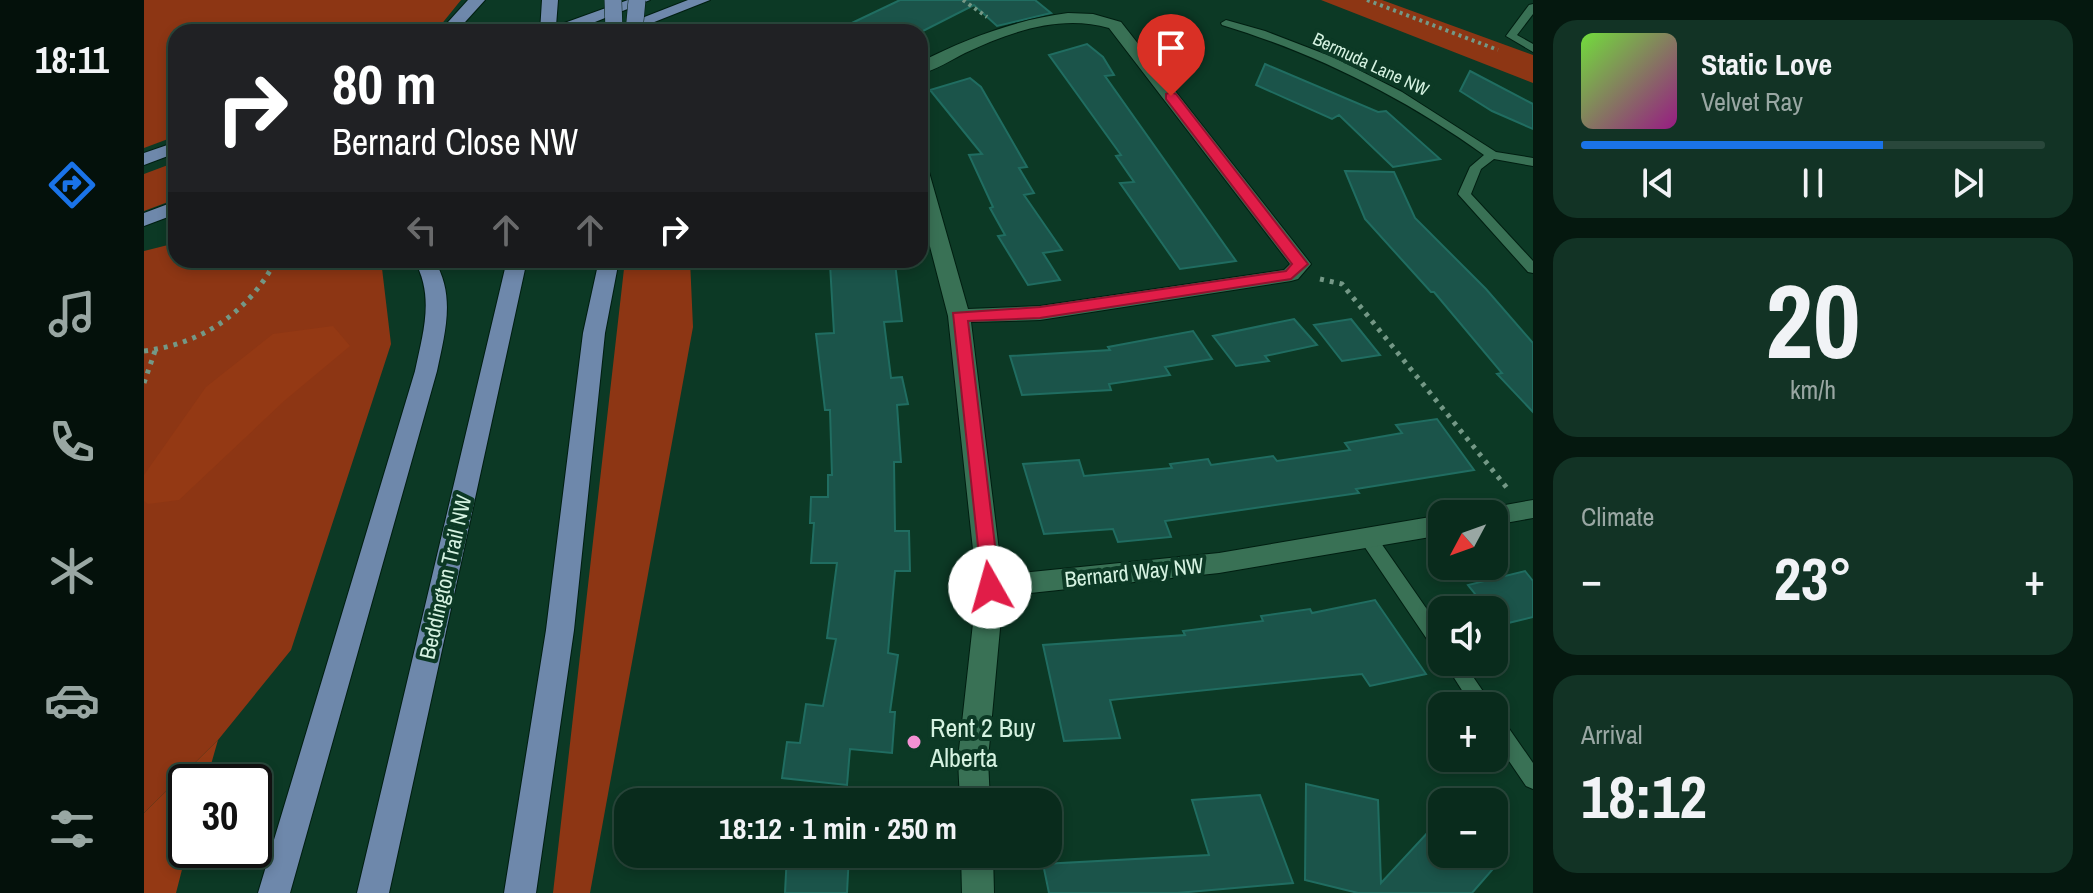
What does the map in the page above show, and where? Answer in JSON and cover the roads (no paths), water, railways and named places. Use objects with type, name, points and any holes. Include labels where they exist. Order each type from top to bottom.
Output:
[{"type":"main road","points":[[454,24],[477,0]]},
{"type":"main road","points":[[572,24],[613,5],[640,0],[636,24]]},
{"type":"main road","points":[[636,24],[702,0]]},
{"type":"main road","points":[[549,24],[550,1]]},
{"type":"main road","points":[[144,159],[168,150]]},
{"type":"main road","points":[[144,168],[168,160]]},
{"type":"main road","points":[[144,221],[168,210]]},
{"type":"main road","points":[[144,221],[168,218]]},
{"type":"main road","points":[[274,893],[426,371],[436,321],[435,285],[428,268]]},
{"type":"main road","name":"Beddington Trail NW","points":[[373,893],[515,268]]},
{"type":"main road","points":[[520,893],[560,630],[594,333],[607,268]]},
{"type":"street","points":[[928,65],[1005,28],[1083,13],[1115,25],[1301,264],[1291,275],[1040,313],[959,316]]},
{"type":"street","points":[[928,202],[959,316],[990,587],[973,759],[974,788]]},
{"type":"street","points":[[1508,514],[1529,510]]},
{"type":"street","name":"Bernard Way NW","points":[[990,587],[1219,563],[1428,527]]},
{"type":"street","points":[[977,868],[978,893]]},
{"type":"lane","points":[[1533,7],[1511,36],[1533,49]]},
{"type":"lane","name":"Bermuda Lane NW","points":[[1226,23],[1254,31],[1378,83],[1418,104],[1492,155],[1533,162]]},
{"type":"lane","points":[[1492,155],[1476,167],[1464,194],[1533,269]]},
{"type":"lane","points":[[1368,538],[1428,626]]},
{"type":"lane","points":[[1508,743],[1533,780]]},
{"type":"place","name":"Rent 2 Buy Alberta","points":[[914,742]]}]
